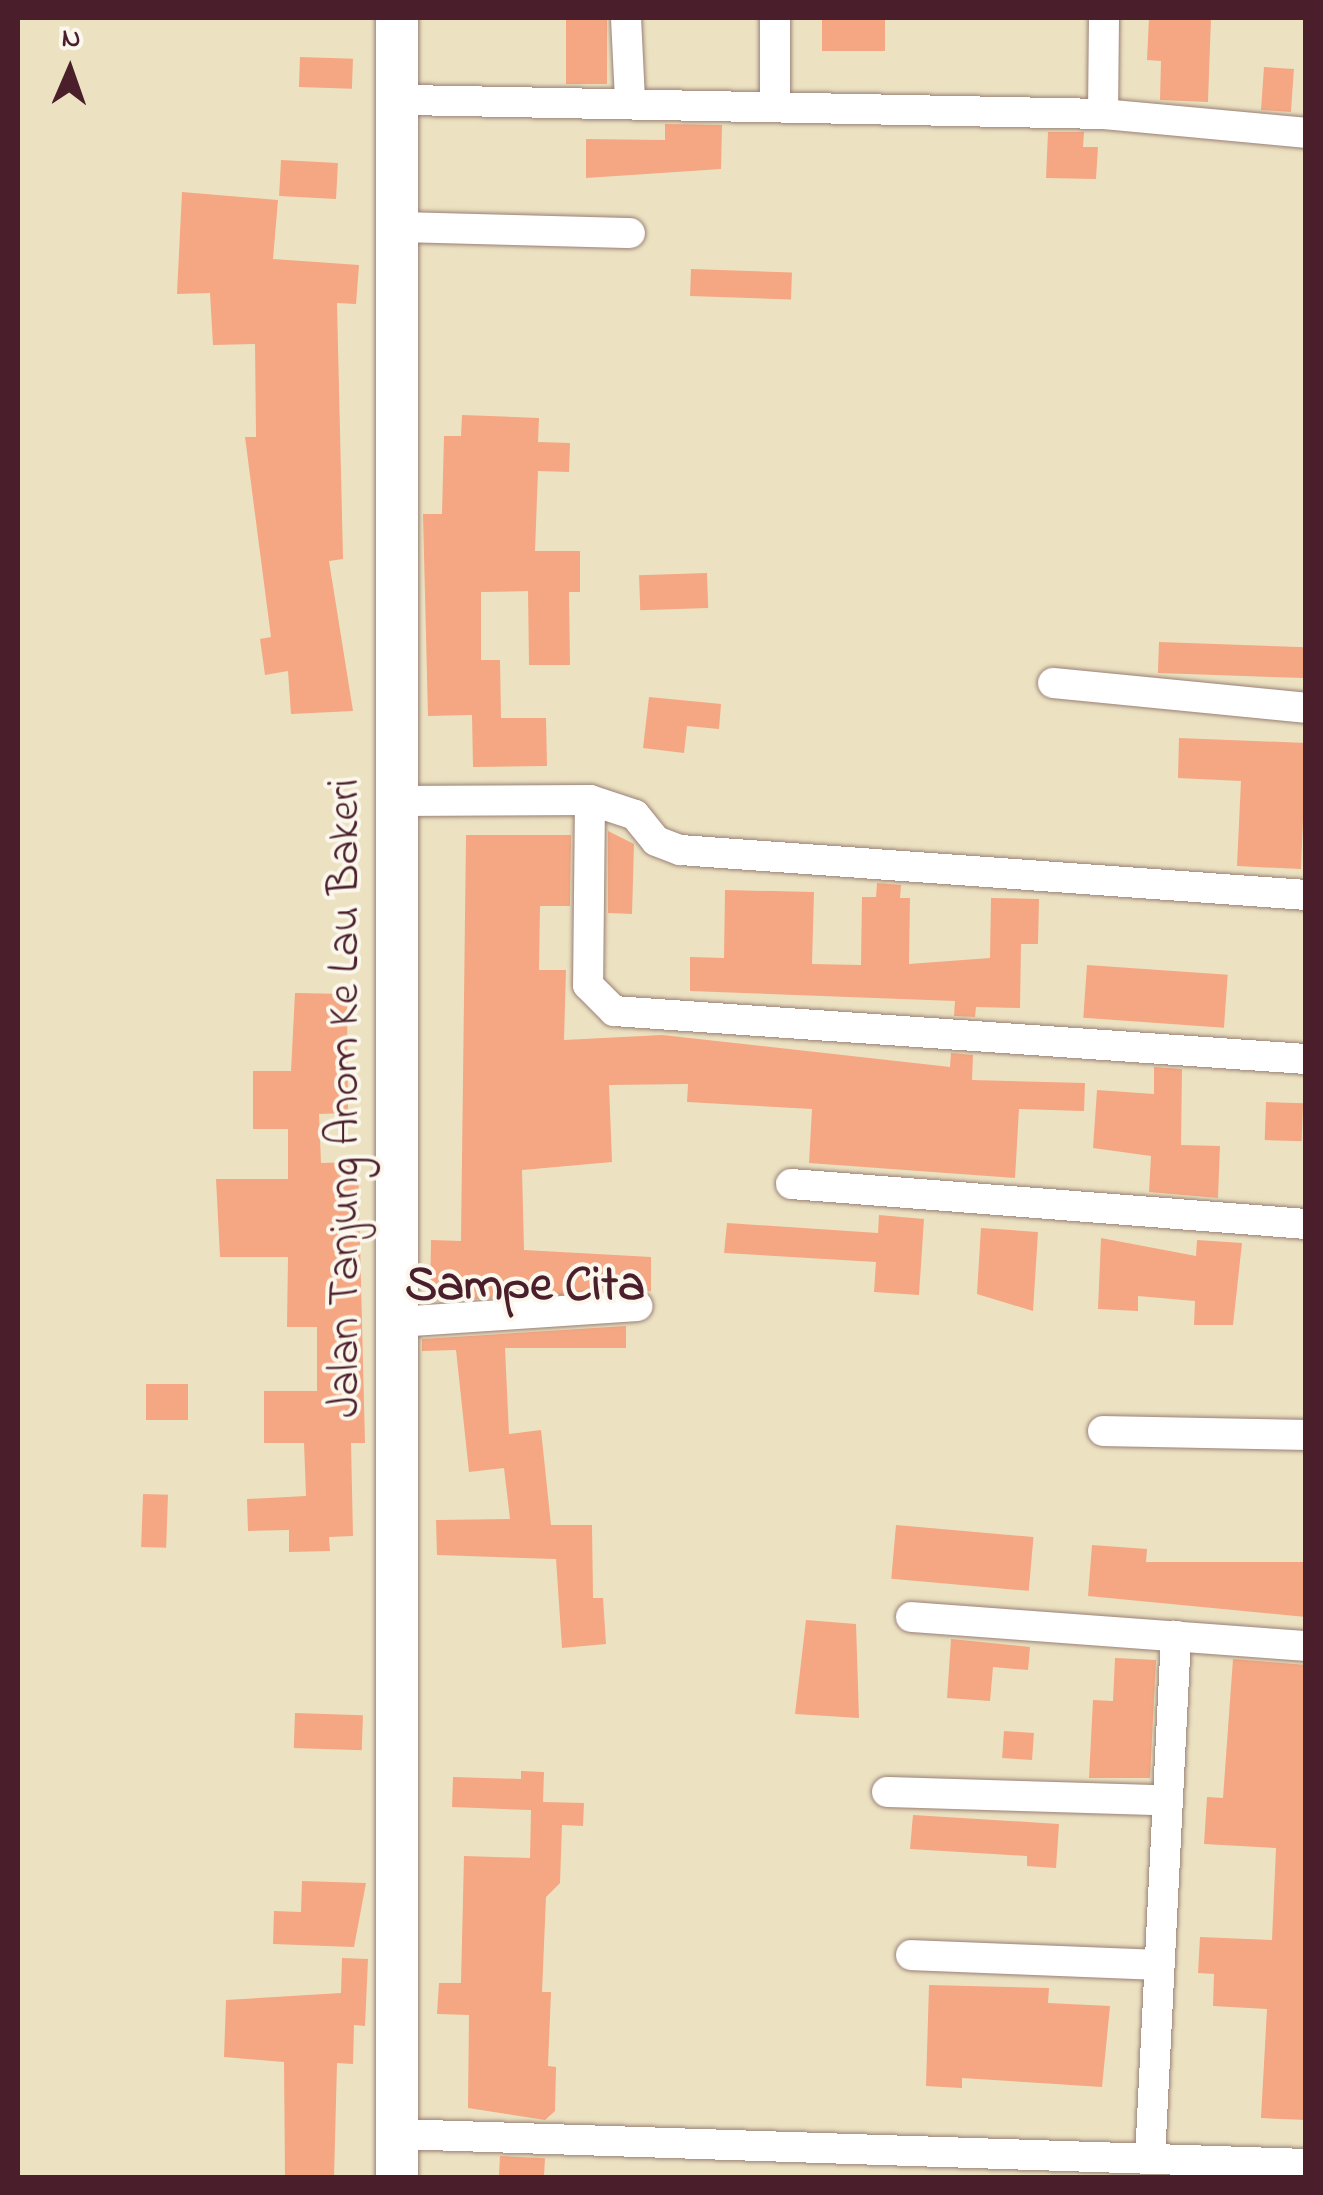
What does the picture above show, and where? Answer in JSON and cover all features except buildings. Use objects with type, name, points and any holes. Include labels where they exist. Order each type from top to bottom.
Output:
[{"type":"main road","name":"Jalan Tanjung Anom Ke Lau Bakeri","points":[[397,18],[413,108],[397,226],[397,2178]]},
{"type":"street","points":[[626,18],[630,101]]},
{"type":"street","points":[[775,18],[775,105]]},
{"type":"street","points":[[1103,114],[1104,18]]},
{"type":"street","points":[[413,108],[630,101],[1103,114],[1306,133]]},
{"type":"street","points":[[397,226],[630,233]]},
{"type":"street","points":[[1053,683],[1306,708]]},
{"type":"street","points":[[397,801],[590,800],[621,808],[680,850],[1306,895]]},
{"type":"street","points":[[590,800],[588,985],[614,1011],[1306,1059]]},
{"type":"street","points":[[791,1184],[1306,1224]]},
{"type":"street","points":[[397,1322],[637,1306]]},
{"type":"street","points":[[1103,1431],[1306,1435]]},
{"type":"street","points":[[910,1617],[1306,1646]]},
{"type":"street","points":[[1156,2165],[1163,1800],[1176,1636]]},
{"type":"street","points":[[887,1792],[1163,1800]]},
{"type":"street","points":[[911,1956],[1158,1966]]},
{"type":"street","points":[[397,2134],[1156,2165],[1306,2164]]},
{"type":"district","name":"Sampe Cita","points":[[525,1287]]}]
